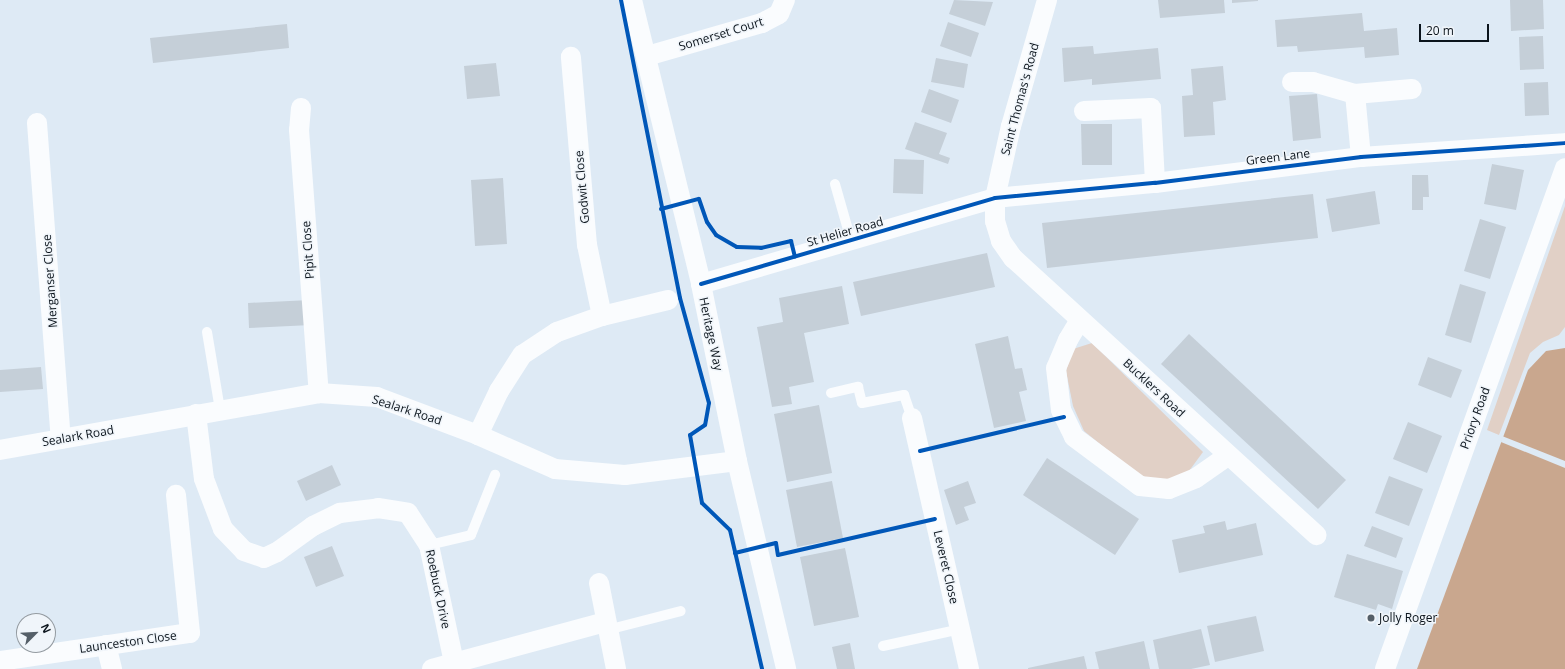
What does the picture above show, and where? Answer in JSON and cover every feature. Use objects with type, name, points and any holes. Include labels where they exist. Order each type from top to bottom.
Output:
[{"type":"street","name":"Heritage Way","points":[[632,0],[647,56],[701,284],[737,461],[786,669]]},
{"type":"street","name":"Somerset Court","points":[[647,56],[762,23],[779,14],[785,0]]},
{"type":"street","name":"Saint Thomas's Road","points":[[995,198],[1011,126],[1047,0]]},
{"type":"street","name":"Godwit Close","points":[[571,57],[587,245],[602,316]]},
{"type":"street","points":[[1292,82],[1313,82],[1356,94],[1412,89]]},
{"type":"street","points":[[1356,94],[1361,157]]},
{"type":"street","name":"Pipit Close","points":[[301,108],[299,130],[319,393]]},
{"type":"street","points":[[1084,111],[1151,108],[1155,183]]},
{"type":"street","name":"Merganser Close","points":[[37,123],[61,439]]},
{"type":"street","name":"Green Lane","points":[[995,198],[1155,183],[1361,157],[1565,143]]},
{"type":"street","name":"Priory Road","points":[[1385,669],[1565,168]]},
{"type":"street","name":"St Helier Road","points":[[701,284],[995,198]]},
{"type":"street","name":"Bucklers Road","points":[[995,198],[994,221],[1002,241],[1013,258],[1227,456],[1316,535]]},
{"type":"street","points":[[478,435],[499,391],[522,355],[557,332],[602,316],[668,300]]},
{"type":"street","points":[[1080,320],[1068,340],[1056,368],[1061,410],[1074,438],[1140,486],[1169,489],[1196,478],[1227,456]]},
{"type":"street","name":"Sealark Road","points":[[0,450],[319,393],[378,397],[478,435],[555,469],[625,475],[737,461]]},
{"type":"street","name":"Roebuck Drive","points":[[196,414],[204,479],[223,529],[244,551],[264,558],[277,552],[313,526],[340,513],[378,508],[408,513],[429,545],[454,663]]},
{"type":"street","name":"Leveret Close","points":[[912,418],[969,669]]},
{"type":"street","name":"Launceston Close","points":[[0,661],[190,633],[176,495]]},
{"type":"street","points":[[600,583],[606,626],[616,669]]},
{"type":"street","points":[[432,669],[606,626]]},
{"type":"street","points":[[106,645],[112,669]]},
{"type":"lane","points":[[835,184],[851,240]]},
{"type":"lane","points":[[207,332],[220,410]]},
{"type":"lane","points":[[831,393],[858,387],[862,403],[904,395],[912,418]]},
{"type":"lane","points":[[429,545],[471,535],[495,475]]},
{"type":"lane","points":[[606,626],[681,611]]},
{"type":"lane","points":[[883,646],[960,629]]},
{"type":"shaded area","points":[[1565,206],[1565,327],[1559,335],[1543,342],[1530,353],[1499,435],[1487,430]]},
{"type":"shaded area","points":[[1092,343],[1203,452],[1189,471],[1169,479],[1143,479],[1084,431],[1073,406],[1066,371],[1073,349]]},
{"type":"shaded area","points":[[1565,348],[1565,669],[1417,669],[1528,370],[1546,351]]},
{"type":"pier","points":[[1502,436],[1565,461],[1565,468],[1501,442]]},
{"type":"building","points":[[954,0],[993,2],[985,26],[949,14]]},
{"type":"building","points":[[1158,0],[1224,0],[1225,13],[1160,18]]},
{"type":"building","points":[[1232,0],[1258,0],[1258,1],[1232,3]]},
{"type":"building","points":[[1510,0],[1543,0],[1544,29],[1511,31]]},
{"type":"building","points":[[1362,13],[1364,31],[1397,28],[1399,55],[1365,58],[1364,47],[1298,52],[1297,46],[1277,47],[1275,20]]},
{"type":"building","points":[[948,22],[979,33],[971,57],[940,46]]},
{"type":"building","points":[[287,24],[289,48],[153,63],[150,38]]},
{"type":"building","points":[[1543,36],[1544,69],[1520,70],[1519,37]]},
{"type":"building","points":[[1093,46],[1094,54],[1158,48],[1161,79],[1092,85],[1092,79],[1064,82],[1062,48]]},
{"type":"building","points":[[936,58],[968,64],[964,88],[931,82]]},
{"type":"building","points":[[496,63],[500,96],[467,99],[464,66]]},
{"type":"building","points":[[1223,66],[1226,100],[1213,102],[1215,135],[1184,137],[1182,96],[1193,95],[1191,69]]},
{"type":"building","points":[[1548,82],[1549,115],[1525,116],[1524,83]]},
{"type":"building","points":[[929,89],[959,100],[951,123],[921,112]]},
{"type":"building","points":[[1317,94],[1321,138],[1293,141],[1289,96]]},
{"type":"building","points":[[915,122],[947,133],[939,154],[950,158],[948,164],[905,149]]},
{"type":"building","points":[[1081,124],[1112,124],[1112,165],[1082,165]]},
{"type":"building","points":[[894,159],[924,160],[923,194],[893,193]]},
{"type":"building","points":[[1492,164],[1524,170],[1516,210],[1484,204]]},
{"type":"building","points":[[1412,175],[1428,175],[1429,197],[1423,197],[1423,210],[1412,210]]},
{"type":"building","points":[[503,178],[507,244],[475,246],[471,180]]},
{"type":"building","points":[[1375,191],[1380,224],[1332,232],[1326,199]]},
{"type":"building","points":[[1313,194],[1318,238],[1047,268],[1042,223]]},
{"type":"building","points":[[1480,219],[1506,227],[1490,279],[1464,271]]},
{"type":"building","points":[[987,253],[995,287],[861,316],[853,282]]},
{"type":"building","points":[[1460,284],[1486,292],[1471,343],[1445,335]]},
{"type":"building","points":[[842,286],[849,324],[804,333],[814,382],[789,387],[792,404],[772,407],[757,327],[783,322],[779,298]]},
{"type":"building","points":[[310,300],[311,325],[249,328],[248,303]]},
{"type":"building","points":[[1189,334],[1346,480],[1318,509],[1161,364]]},
{"type":"building","points":[[1008,336],[1015,369],[1022,368],[1027,390],[1019,392],[1026,421],[994,428],[975,344]]},
{"type":"building","points":[[1428,357],[1462,370],[1451,398],[1418,385]]},
{"type":"building","points":[[41,367],[43,389],[0,392],[0,370]]},
{"type":"building","points":[[819,405],[832,473],[787,482],[774,414]]},
{"type":"building","points":[[1408,422],[1442,436],[1427,473],[1393,459]]},
{"type":"building","points":[[1047,458],[1139,519],[1115,555],[1023,495]]},
{"type":"building","points":[[332,465],[341,485],[306,501],[297,481]]},
{"type":"building","points":[[1389,476],[1423,489],[1409,526],[1375,513]]},
{"type":"building","points":[[832,481],[843,538],[797,547],[786,490]]},
{"type":"building","points":[[968,481],[976,503],[964,507],[969,520],[956,525],[944,490]]},
{"type":"building","points":[[1225,521],[1227,530],[1256,523],[1263,555],[1179,573],[1172,540],[1205,533],[1203,526]]},
{"type":"building","points":[[1372,526],[1403,538],[1396,558],[1364,546]]},
{"type":"building","points":[[332,546],[344,576],[316,587],[304,557]]},
{"type":"building","points":[[845,548],[859,617],[814,626],[800,557]]},
{"type":"building","points":[[1347,554],[1403,571],[1392,609],[1378,604],[1376,610],[1334,597]]},
{"type":"building","points":[[1256,616],[1264,651],[1215,662],[1207,626]]},
{"type":"building","points":[[1201,629],[1210,665],[1191,669],[1159,669],[1153,640]]},
{"type":"building","points":[[1144,641],[1150,669],[1099,669],[1095,652]]},
{"type":"building","points":[[850,643],[855,669],[837,669],[832,647]]},
{"type":"building","points":[[1084,656],[1087,669],[1028,669],[1028,668]]},
{"type":"cycle path","points":[[621,0],[680,298],[709,403],[705,425],[690,435],[702,503],[730,530],[762,669]]},
{"type":"cycle path","points":[[701,284],[995,198],[1155,183],[1361,157],[1565,143]]},
{"type":"cycle path","points":[[661,209],[699,199],[707,222],[716,235],[737,247],[761,248],[791,241],[795,257]]},
{"type":"cycle path","points":[[920,451],[1064,417]]},
{"type":"cycle path","points":[[735,553],[776,543],[778,555],[935,519]]},
{"type":"place","name":"Jolly Roger","points":[[1371,618]]}]
